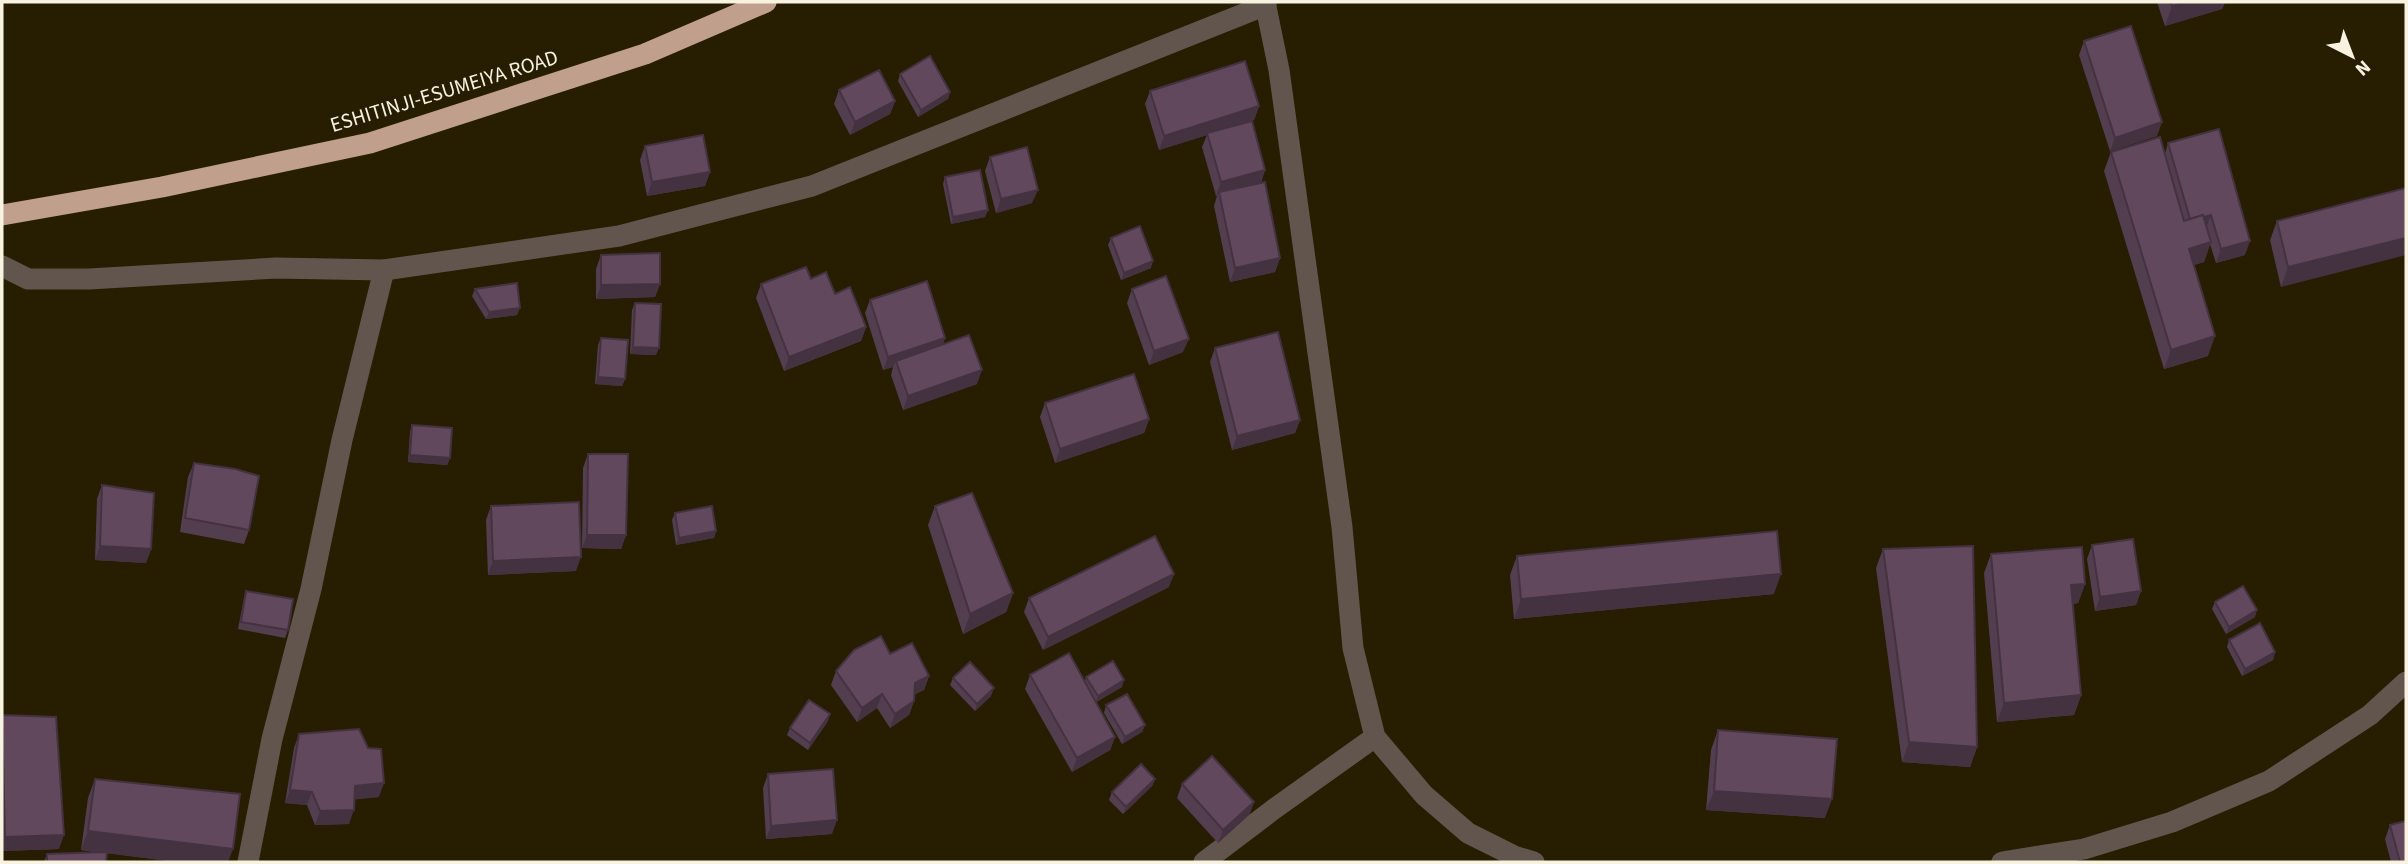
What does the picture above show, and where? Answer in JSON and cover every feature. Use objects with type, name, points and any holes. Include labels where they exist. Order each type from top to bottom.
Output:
[{"type":"highway","name":"ESHITINJI-ESUMEIYA ROAD","points":[[2,215],[162,187],[370,143],[645,54],[766,2]]},
{"type":"street","points":[[2,266],[28,279],[77,279],[276,268],[384,270],[618,236],[812,187],[1265,4],[1279,70],[1342,527],[1353,648],[1375,737],[1424,795],[1468,833],[1514,856],[1534,862]]},
{"type":"street","points":[[248,862],[272,739],[311,589],[342,440],[384,270]]},
{"type":"street","points":[[2002,862],[2084,849],[2172,822],[2269,781],[2370,715],[2406,682]]},
{"type":"street","points":[[1205,862],[1375,737]]},
{"type":"building","points":[[2170,2],[2187,2],[2172,6]]},
{"type":"building","points":[[2131,26],[2162,122],[2115,138],[2084,41]]},
{"type":"building","points":[[930,56],[950,92],[921,110],[900,74]]},
{"type":"building","points":[[1245,61],[1259,106],[1164,136],[1150,91]]},
{"type":"building","points":[[879,70],[895,101],[855,122],[839,90]]},
{"type":"building","points":[[1252,121],[1265,170],[1221,182],[1207,133]]},
{"type":"building","points":[[2219,129],[2250,241],[2221,249],[2211,215],[2190,219],[2168,143]]},
{"type":"building","points":[[703,135],[710,172],[652,182],[645,146]]},
{"type":"building","points":[[2160,137],[2184,221],[2203,215],[2211,242],[2189,249],[2215,336],[2171,350],[2111,152]]},
{"type":"building","points":[[1027,147],[1038,190],[1001,199],[990,157]]},
{"type":"building","points":[[980,170],[988,210],[953,217],[945,177]]},
{"type":"building","points":[[1265,182],[1280,258],[1235,268],[1219,192]]},
{"type":"building","points":[[2406,188],[2406,238],[2288,267],[2277,221]]},
{"type":"building","points":[[1140,226],[1153,261],[1124,273],[1111,238]]},
{"type":"building","points":[[660,253],[660,284],[601,285],[601,255]]},
{"type":"building","points":[[806,267],[811,279],[826,272],[835,294],[850,287],[866,327],[789,357],[761,284]]},
{"type":"building","points":[[1166,276],[1189,339],[1154,351],[1132,289]]},
{"type":"building","points":[[927,281],[945,338],[888,357],[870,300]]},
{"type":"building","points":[[517,283],[520,308],[489,312],[475,289]]},
{"type":"building","points":[[635,303],[661,304],[659,348],[633,347]]},
{"type":"building","points":[[1278,332],[1300,420],[1237,436],[1215,348]]},
{"type":"building","points":[[969,335],[982,370],[908,396],[896,361]]},
{"type":"building","points":[[601,338],[628,340],[625,379],[598,377]]},
{"type":"building","points":[[1134,374],[1149,419],[1060,449],[1045,403]]},
{"type":"building","points":[[412,425],[452,428],[450,458],[410,455]]},
{"type":"building","points":[[588,454],[628,454],[626,535],[587,535]]},
{"type":"building","points":[[194,463],[235,469],[259,476],[249,530],[185,518]]},
{"type":"building","points":[[102,485],[154,493],[151,549],[100,546]]},
{"type":"building","points":[[972,493],[1013,593],[970,614],[935,506]]},
{"type":"building","points":[[579,502],[581,557],[493,561],[491,506]]},
{"type":"building","points":[[712,506],[716,531],[679,538],[675,513]]},
{"type":"building","points":[[1777,531],[1781,574],[1521,599],[1517,556]]},
{"type":"building","points":[[1155,536],[1174,574],[1048,637],[1029,598]]},
{"type":"building","points":[[2133,539],[2141,591],[2100,597],[2092,545]]},
{"type":"building","points":[[1973,546],[1977,747],[1909,742],[1883,549]]},
{"type":"building","points":[[2082,547],[2085,584],[2071,585],[2081,695],[2004,703],[1991,554]]},
{"type":"building","points":[[2243,586],[2257,610],[2229,627],[2215,602]]},
{"type":"building","points":[[246,591],[293,599],[288,630],[241,622]]},
{"type":"building","points":[[2260,623],[2275,652],[2245,669],[2229,640]]},
{"type":"building","points":[[881,636],[890,654],[912,643],[929,676],[915,683],[914,701],[895,714],[882,694],[862,708],[836,671],[854,650]]},
{"type":"building","points":[[1069,653],[1115,737],[1077,758],[1030,675]]},
{"type":"building","points":[[1113,661],[1124,680],[1098,696],[1086,677]]},
{"type":"building","points":[[970,662],[994,688],[977,704],[953,678]]},
{"type":"building","points":[[1127,694],[1145,725],[1125,737],[1106,705]]},
{"type":"building","points":[[809,700],[830,714],[810,743],[790,728]]},
{"type":"building","points":[[2,715],[56,717],[64,835],[5,837]]},
{"type":"building","points":[[359,729],[368,748],[381,749],[384,783],[355,786],[354,810],[320,811],[312,792],[290,790],[299,734]]},
{"type":"building","points":[[1718,730],[1837,739],[1832,799],[1714,791]]},
{"type":"building","points":[[1212,756],[1254,802],[1223,830],[1182,784]]},
{"type":"building","points":[[1141,764],[1155,779],[1126,807],[1112,792]]},
{"type":"building","points":[[833,769],[837,820],[771,826],[768,774]]},
{"type":"building","points":[[95,779],[240,794],[233,849],[88,831]]},
{"type":"building","points":[[2406,821],[2406,862],[2400,862],[2390,825]]},
{"type":"building","points":[[107,852],[106,862],[47,862],[47,854]]}]
